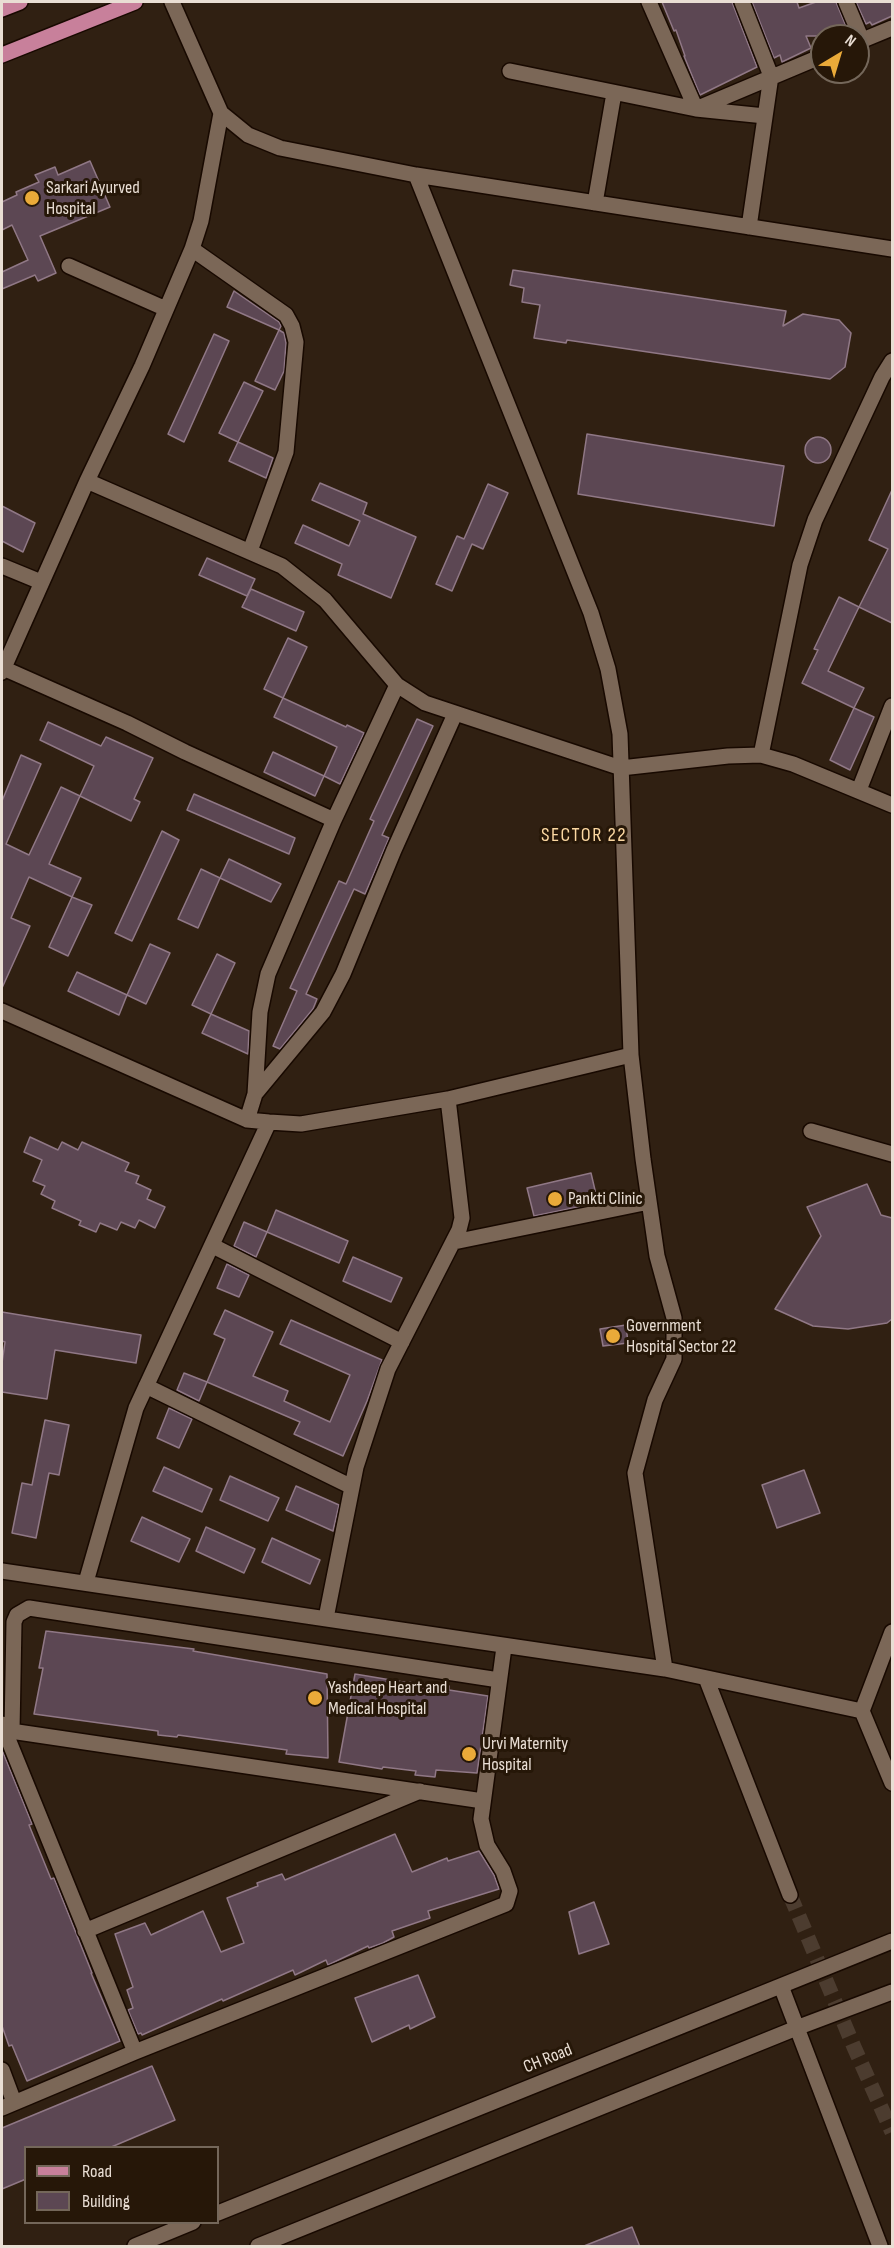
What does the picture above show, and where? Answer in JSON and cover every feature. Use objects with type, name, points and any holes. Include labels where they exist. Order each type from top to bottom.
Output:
[{"type":"main road","points":[[2,9],[20,2]]},
{"type":"main road","points":[[2,55],[135,2]]},
{"type":"street","points":[[172,2],[221,113],[248,135],[280,148],[416,175],[892,249]]},
{"type":"street","points":[[649,2],[696,109]]},
{"type":"street","points":[[742,2],[771,76],[749,227]]},
{"type":"street","points":[[846,2],[854,24]]},
{"type":"street","points":[[870,37],[892,28]]},
{"type":"street","points":[[696,109],[810,61]]},
{"type":"street","points":[[510,71],[696,109],[765,116]]},
{"type":"street","points":[[595,203],[614,93]]},
{"type":"street","points":[[221,113],[201,221],[192,249],[142,366],[87,481],[2,670],[127,723],[334,820]]},
{"type":"street","points":[[416,175],[591,613],[608,669],[620,734],[632,1055],[657,1256],[674,1318],[674,1359],[655,1400],[635,1473],[665,1669]]},
{"type":"street","points":[[192,249],[286,315],[292,326],[296,342],[286,452],[250,551]]},
{"type":"street","points":[[69,266],[166,309]]},
{"type":"street","points":[[761,755],[800,565],[815,520],[882,377],[892,361]]},
{"type":"street","points":[[87,481],[282,566],[325,600],[397,685],[425,703],[621,768],[728,756],[761,755],[793,764],[892,805]]},
{"type":"street","points":[[2,566],[41,582]]},
{"type":"street","points":[[247,1120],[255,1094],[260,1012],[268,974],[334,820],[397,685]]},
{"type":"street","points":[[859,790],[892,706]]},
{"type":"street","points":[[255,1094],[322,1012],[338,984],[394,850],[455,714]]},
{"type":"street","points":[[2,1011],[247,1120],[269,1122],[302,1124],[448,1099],[632,1055]]},
{"type":"street","points":[[326,1618],[356,1467],[388,1369],[454,1242],[462,1218],[448,1099]]},
{"type":"street","points":[[86,1582],[136,1408],[269,1122]]},
{"type":"street","points":[[811,1131],[892,1154]]},
{"type":"street","points":[[454,1242],[649,1202]]},
{"type":"street","points":[[213,1246],[402,1342]]},
{"type":"street","points":[[146,1386],[352,1487]]},
{"type":"street","points":[[2,1571],[86,1582],[151,1595],[326,1618],[504,1647],[665,1669],[862,1711]]},
{"type":"street","points":[[135,2052],[6,1728],[14,1622],[17,1615],[29,1608],[499,1680]]},
{"type":"street","points":[[892,1632],[862,1711],[892,1783]]},
{"type":"street","points":[[2,2070],[8,2105],[507,1904],[510,1891],[502,1870],[487,1845],[481,1819],[504,1647]]},
{"type":"street","points":[[706,1678],[790,1895]]},
{"type":"street","points":[[6,1728],[483,1801]]},
{"type":"street","points":[[85,1931],[421,1791]]},
{"type":"street","name":"CH Road","points":[[219,2213],[892,1941]]},
{"type":"street","points":[[782,1986],[880,2247]]},
{"type":"street","points":[[258,2247],[799,2027],[892,1992]]},
{"type":"street","points":[[135,2247],[191,2224]]},
{"type":"building","points":[[662,2],[732,2],[757,67],[700,95],[676,30],[674,31]]},
{"type":"building","points":[[752,2],[797,2],[799,8],[816,2],[836,2],[845,24],[810,24],[810,36],[806,36],[810,48],[782,62],[780,55],[774,58]]},
{"type":"building","points":[[856,2],[892,2],[892,16],[872,25],[870,22],[866,24]]},
{"type":"building","points":[[90,161],[110,207],[40,236],[56,273],[38,281],[35,275],[2,289],[2,272],[28,260],[12,225],[2,230],[2,202],[17,195],[16,192],[39,182],[35,175],[55,167],[58,175]]},
{"type":"building","points":[[513,270],[786,311],[783,326],[803,314],[839,320],[851,333],[845,367],[830,379],[567,340],[566,343],[534,338],[540,305],[522,302],[524,288],[510,285]]},
{"type":"building","points":[[234,291],[279,322],[281,326],[279,330],[227,307]]},
{"type":"building","points":[[279,330],[284,333],[286,343],[284,371],[275,390],[255,381]]},
{"type":"building","points":[[214,334],[229,341],[184,442],[168,434]]},
{"type":"building","points":[[244,382],[263,391],[238,442],[219,433]]},
{"type":"building","points":[[587,434],[784,466],[774,526],[578,494]]},
{"type":"building","points":[[818,437],[827,441],[831,450],[827,459],[818,463],[809,459],[805,450],[809,441]]},
{"type":"building","points":[[238,442],[273,458],[266,478],[229,461]]},
{"type":"building","points":[[320,483],[367,503],[363,514],[416,537],[391,598],[338,575],[342,564],[295,543],[303,525],[349,546],[360,521],[312,500]]},
{"type":"building","points":[[488,484],[508,493],[483,549],[472,544],[452,591],[436,584],[457,536],[464,539]]},
{"type":"building","points":[[892,490],[892,623],[859,607],[888,549],[869,540]]},
{"type":"building","points":[[2,506],[35,523],[23,552],[2,541]]},
{"type":"building","points":[[207,558],[255,579],[247,596],[199,575]]},
{"type":"building","points":[[251,589],[304,612],[296,631],[242,607]]},
{"type":"building","points":[[839,597],[859,607],[828,671],[864,688],[854,708],[802,683],[818,650],[814,649]]},
{"type":"building","points":[[288,638],[307,647],[283,698],[264,689]]},
{"type":"building","points":[[283,698],[364,733],[340,784],[324,776],[337,747],[274,717]]},
{"type":"building","points":[[854,708],[874,717],[850,770],[830,760]]},
{"type":"building","points":[[417,719],[433,726],[382,835],[389,838],[365,894],[354,889],[306,994],[317,999],[313,1009],[280,1049],[273,1046],[297,991],[290,988],[339,881],[346,884],[374,821],[370,819]]},
{"type":"building","points":[[48,722],[101,746],[106,737],[153,758],[134,799],[140,802],[131,821],[80,796],[94,766],[40,740]]},
{"type":"building","points":[[273,752],[324,776],[315,796],[264,772]]},
{"type":"building","points":[[21,755],[41,764],[6,844],[29,855],[61,787],[80,796],[49,864],[81,878],[72,897],[29,877],[11,918],[30,926],[2,988],[2,801]]},
{"type":"building","points":[[194,794],[295,838],[289,854],[187,810]]},
{"type":"building","points":[[162,831],[179,840],[132,941],[115,933]]},
{"type":"building","points":[[229,859],[281,884],[271,902],[220,878]]},
{"type":"building","points":[[201,869],[220,878],[198,928],[178,919]]},
{"type":"building","points":[[72,897],[92,905],[68,956],[49,947]]},
{"type":"building","points":[[150,944],[170,953],[146,1004],[127,995]]},
{"type":"building","points":[[217,954],[235,963],[211,1014],[192,1005]]},
{"type":"building","points":[[77,972],[127,995],[119,1015],[68,991]]},
{"type":"building","points":[[211,1014],[249,1031],[248,1054],[202,1033]]},
{"type":"building","points":[[30,1137],[58,1150],[62,1142],[78,1150],[82,1142],[129,1163],[125,1171],[139,1176],[136,1183],[151,1190],[147,1199],[165,1207],[155,1228],[139,1220],[135,1228],[121,1222],[117,1230],[100,1223],[96,1232],[79,1225],[81,1221],[52,1208],[55,1201],[41,1194],[45,1186],[33,1181],[42,1160],[24,1152]]},
{"type":"building","points":[[591,1173],[598,1203],[534,1216],[527,1188]]},
{"type":"building","points":[[867,1184],[881,1215],[892,1218],[892,1319],[887,1323],[848,1329],[813,1326],[775,1309],[821,1236],[807,1207]]},
{"type":"building","points":[[276,1210],[348,1241],[339,1263],[267,1232]]},
{"type":"building","points":[[244,1222],[267,1232],[256,1257],[234,1246]]},
{"type":"building","points":[[353,1257],[402,1278],[391,1302],[343,1281]]},
{"type":"building","points":[[227,1264],[249,1275],[239,1297],[217,1288]]},
{"type":"building","points":[[225,1310],[273,1332],[253,1376],[288,1391],[284,1401],[330,1422],[350,1375],[280,1344],[291,1320],[382,1360],[343,1456],[294,1434],[300,1422],[207,1382],[225,1339],[214,1334]]},
{"type":"building","points":[[2,1312],[141,1335],[136,1363],[55,1350],[47,1399],[2,1392],[5,1342],[2,1341]]},
{"type":"building","points":[[626,1325],[628,1343],[603,1346],[600,1329]]},
{"type":"building","points":[[184,1373],[207,1382],[199,1401],[177,1390]]},
{"type":"building","points":[[169,1408],[192,1419],[179,1448],[157,1438]]},
{"type":"building","points":[[45,1420],[69,1425],[59,1475],[49,1473],[36,1538],[12,1533],[22,1483],[32,1485]]},
{"type":"building","points":[[164,1467],[212,1489],[202,1512],[153,1491]]},
{"type":"building","points":[[804,1470],[820,1513],[777,1528],[762,1485]]},
{"type":"building","points":[[230,1476],[279,1498],[268,1521],[220,1500]]},
{"type":"building","points":[[296,1486],[339,1505],[333,1531],[286,1510]]},
{"type":"building","points":[[142,1517],[190,1539],[179,1562],[131,1541]]},
{"type":"building","points":[[206,1527],[255,1549],[244,1573],[196,1551]]},
{"type":"building","points":[[272,1538],[320,1560],[310,1584],[262,1562]]},
{"type":"building","points":[[46,1631],[194,1649],[193,1651],[327,1674],[328,1758],[286,1754],[287,1750],[178,1735],[177,1737],[158,1735],[158,1731],[34,1714],[43,1668],[39,1668]]},
{"type":"building","points":[[355,1674],[409,1683],[449,1686],[449,1690],[488,1696],[477,1773],[436,1770],[435,1777],[415,1775],[416,1771],[383,1767],[382,1769],[339,1762]]},
{"type":"building","points":[[2,1750],[32,1824],[29,1825],[51,1879],[54,1878],[120,2041],[27,2081],[12,2045],[9,2046],[2,2026]]},
{"type":"building","points":[[395,1834],[412,1872],[447,1858],[448,1861],[479,1851],[494,1875],[499,1889],[428,1911],[430,1918],[392,1931],[394,1937],[383,1943],[369,1948],[368,1946],[328,1965],[326,1960],[295,1975],[293,1970],[142,2035],[138,2034],[128,2010],[133,2008],[127,1990],[133,1987],[115,1934],[145,1923],[151,1935],[203,1911],[221,1952],[244,1943],[227,1898],[282,1874],[285,1880]]},
{"type":"building","points":[[594,1902],[609,1944],[579,1954],[569,1912]]},
{"type":"building","points":[[418,1975],[435,2017],[410,2029],[409,2025],[372,2042],[355,1998]]},
{"type":"building","points":[[152,2066],[175,2120],[114,2146],[24,2146],[24,2180],[2,2189],[2,2128]]},
{"type":"building","points":[[632,2227],[640,2247],[584,2247],[584,2246]]},
{"type":"tunnel","points":[[790,1895],[892,2132]]},
{"type":"place","name":"Sarkari Ayurved Hospital","points":[[32,198]]},
{"type":"place","name":"Pankti Clinic","points":[[555,1199]]},
{"type":"place","name":"Government Hospital Sector 22","points":[[613,1336]]},
{"type":"place","name":"Yashdeep Heart and Medical Hospital","points":[[315,1698]]},
{"type":"place","name":"Urvi Maternity Hospital","points":[[469,1754]]},
{"type":"district","name":"SECTOR 22","points":[[584,836]]}]
